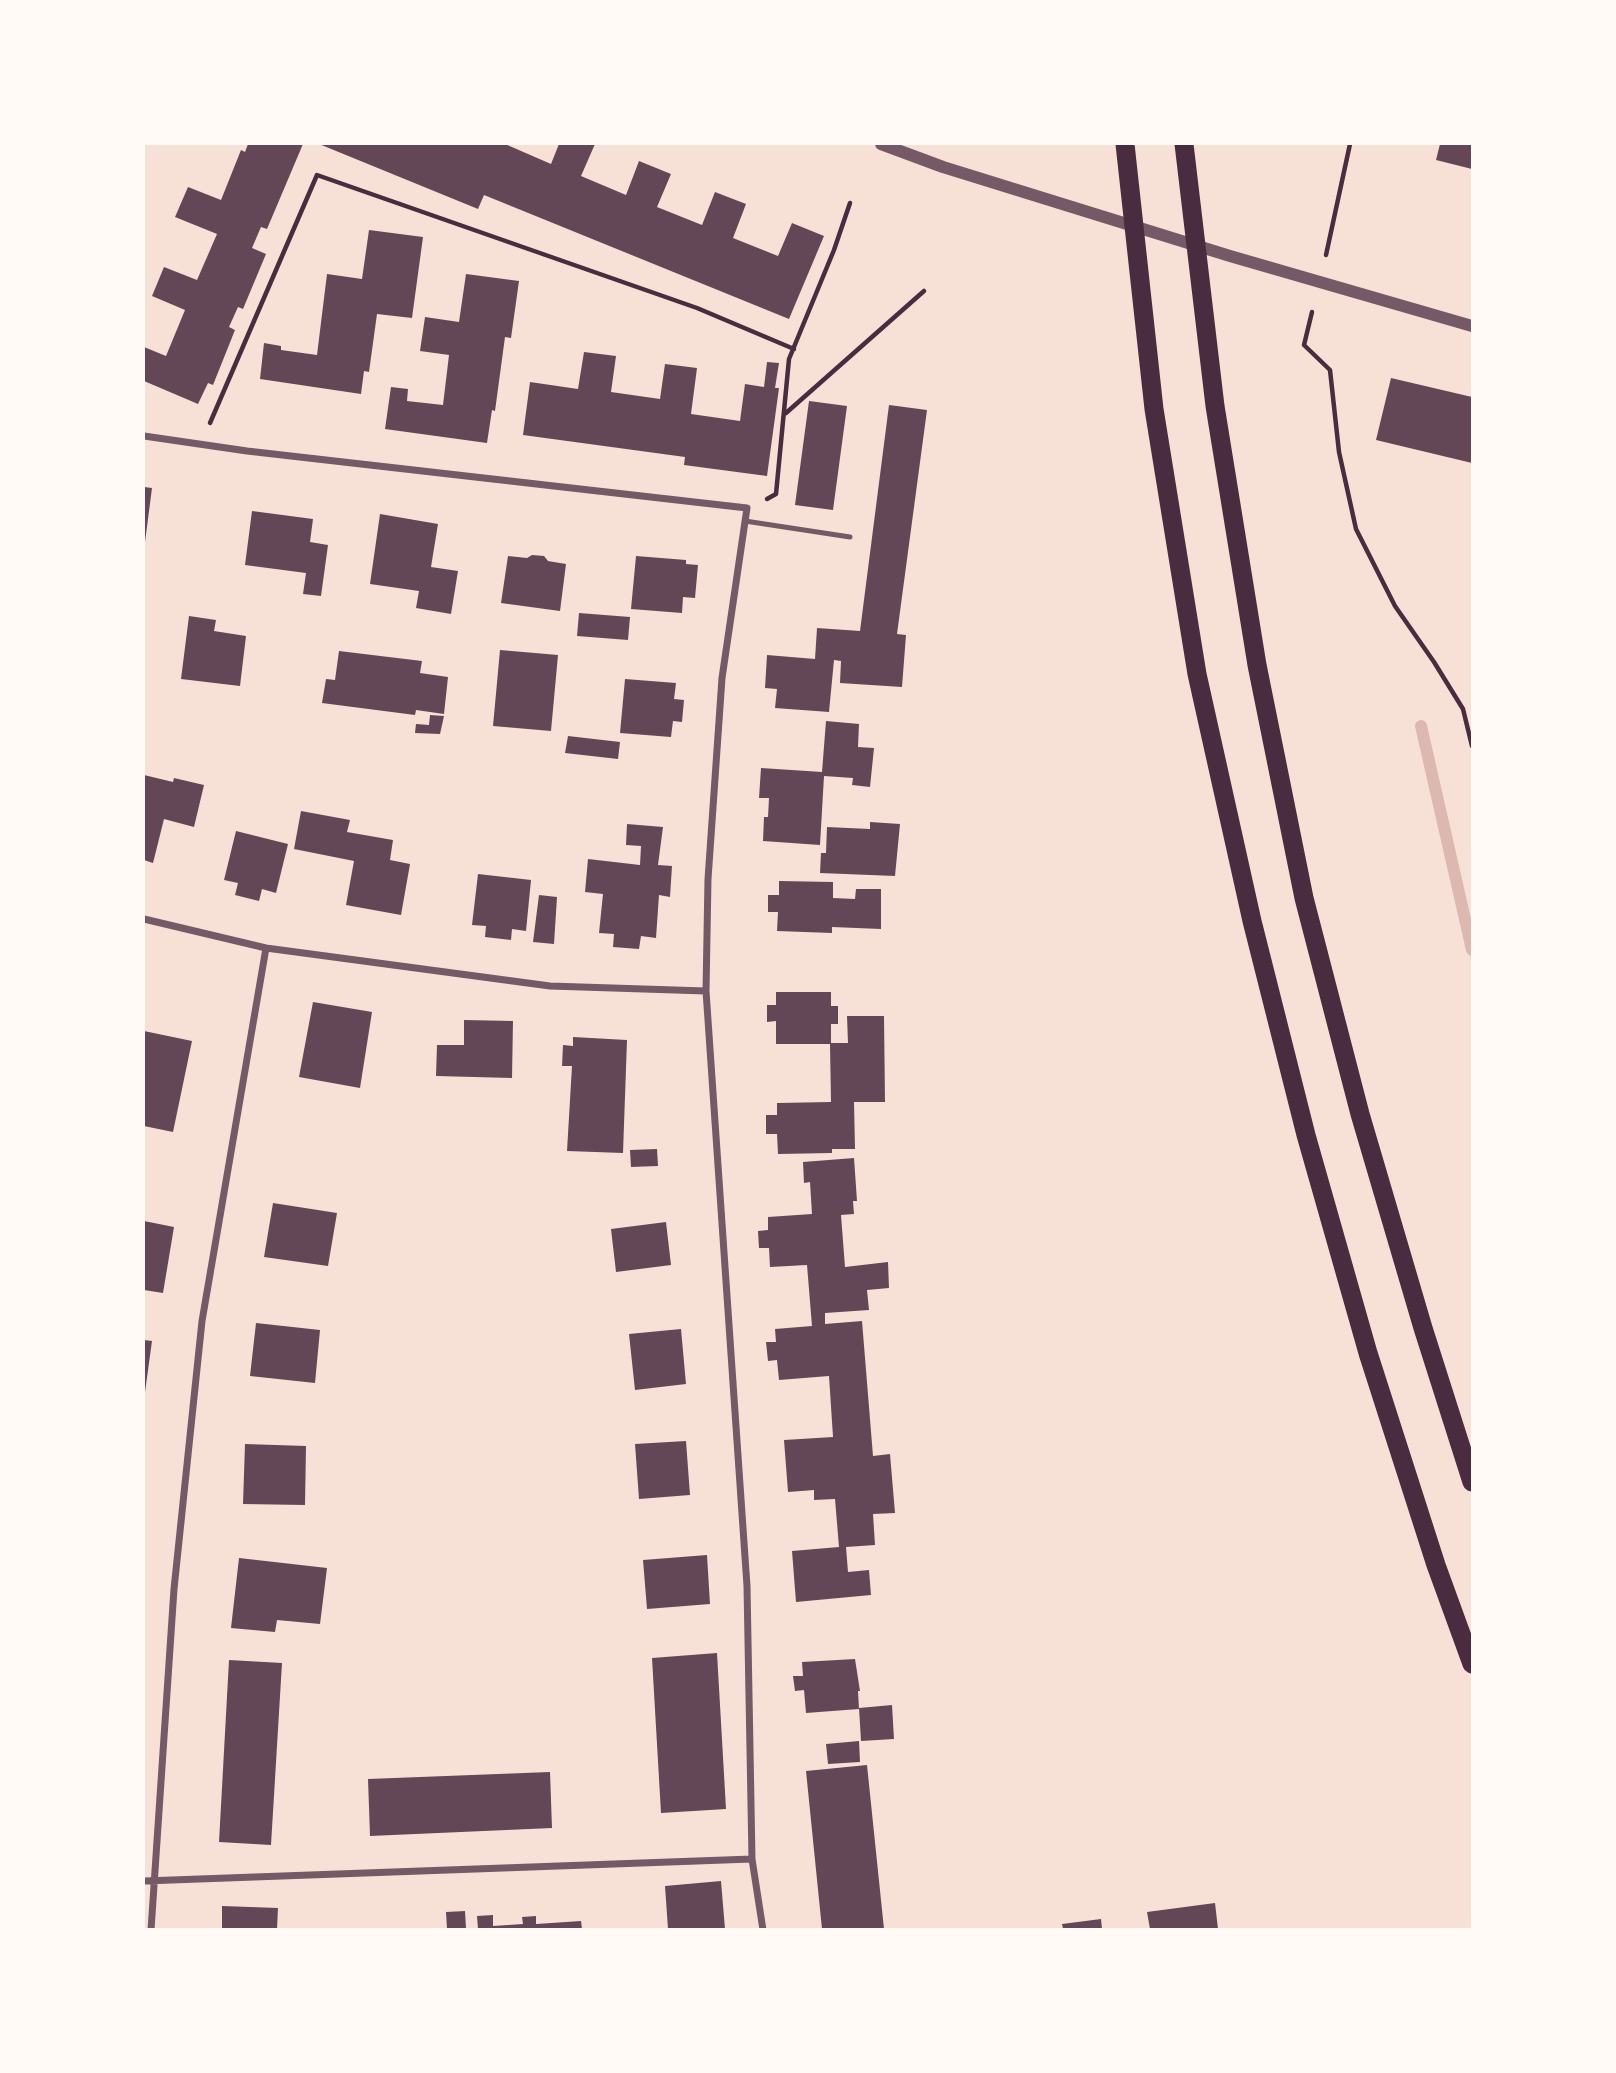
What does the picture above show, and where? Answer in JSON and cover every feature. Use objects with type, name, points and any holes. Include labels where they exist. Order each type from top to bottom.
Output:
[{"type":"highway","points":[[1125,144],[1154,410],[1197,674],[1258,948],[1306,1135],[1368,1353],[1436,1565],[1472,1664]]},
{"type":"highway","points":[[1184,144],[1215,406],[1257,665],[1304,898],[1364,1128],[1472,1482]]},
{"type":"street","points":[[881,144],[943,167],[1230,256],[1472,326]]},
{"type":"street","points":[[144,436],[247,451],[747,508],[722,678],[708,878],[706,991],[747,1586],[752,1859],[763,1930]]},
{"type":"street","points":[[144,919],[266,948],[550,986],[706,991]]},
{"type":"street","points":[[150,1930],[174,1588],[202,1321],[266,948]]},
{"type":"street","points":[[144,1881],[752,1859]]},
{"type":"lane","points":[[745,521],[850,537]]},
{"type":"path","points":[[1326,255],[1350,144]]},
{"type":"path","points":[[201,443],[317,175],[697,308],[794,349]]},
{"type":"path","points":[[747,508],[776,494],[786,413],[789,359],[850,204]]},
{"type":"path","points":[[786,413],[924,291]]},
{"type":"path","points":[[1312,312],[1304,345],[1330,370],[1339,452],[1356,529],[1395,606],[1463,709],[1472,746]]},
{"type":"building","points":[[248,144],[303,144],[267,229],[261,227],[252,248],[266,254],[243,309],[238,307],[229,327],[235,330],[213,385],[208,383],[198,404],[144,381],[144,347],[166,356],[185,310],[152,296],[164,267],[197,280],[217,234],[175,217],[188,187],[221,200],[241,150],[245,152]]},
{"type":"building","points":[[319,144],[505,144],[551,164],[559,144],[595,144],[581,176],[626,195],[639,161],[671,174],[657,207],[702,225],[715,192],[746,204],[733,238],[778,256],[792,223],[824,236],[789,319],[484,195],[478,209]]},
{"type":"building","points":[[1440,144],[1472,144],[1472,169],[1436,160]]},
{"type":"building","points":[[369,230],[423,237],[412,318],[377,314],[369,372],[364,371],[361,394],[260,379],[264,343],[281,346],[281,350],[317,355],[327,274],[362,279]]},
{"type":"building","points":[[466,274],[519,281],[511,338],[505,337],[495,411],[492,410],[487,443],[385,429],[391,387],[408,389],[407,401],[443,405],[449,355],[420,351],[425,317],[459,322]]},
{"type":"building","points":[[584,352],[616,356],[611,392],[660,399],[665,364],[697,368],[691,414],[740,421],[745,384],[764,387],[767,362],[779,363],[775,388],[779,388],[767,476],[684,465],[685,457],[523,435],[530,382],[578,389]]},
{"type":"building","points":[[1391,378],[1472,397],[1472,463],[1376,440]]},
{"type":"building","points":[[809,401],[847,406],[833,510],[795,505]]},
{"type":"building","points":[[889,405],[927,410],[897,634],[906,635],[902,687],[840,683],[841,661],[834,660],[829,712],[775,708],[777,689],[765,688],[767,655],[815,659],[817,628],[860,631]]},
{"type":"building","points":[[144,487],[152,488],[145,542],[144,542]]},
{"type":"building","points":[[252,511],[313,519],[310,542],[328,545],[321,596],[303,594],[306,573],[245,565]]},
{"type":"building","points":[[380,514],[438,524],[431,567],[458,571],[451,614],[416,608],[419,591],[370,584]]},
{"type":"building","points":[[532,555],[544,556],[548,561],[566,564],[560,611],[501,603],[508,556],[527,558]]},
{"type":"building","points":[[636,556],[686,560],[686,564],[698,565],[695,598],[683,597],[682,613],[631,609]]},
{"type":"building","points":[[579,613],[630,617],[628,640],[577,636]]},
{"type":"building","points":[[189,616],[216,620],[214,631],[246,636],[240,686],[181,679]]},
{"type":"building","points":[[500,650],[558,655],[551,731],[493,726]]},
{"type":"building","points":[[339,651],[422,661],[420,673],[448,677],[444,714],[416,710],[415,715],[322,703],[326,679],[335,680]]},
{"type":"building","points":[[625,679],[676,683],[674,699],[684,700],[682,722],[673,721],[671,737],[620,733]]},
{"type":"building","points":[[430,715],[444,716],[440,734],[415,733],[416,724],[429,725]]},
{"type":"building","points":[[826,721],[859,724],[858,747],[874,748],[870,787],[852,785],[853,778],[824,776],[820,845],[763,841],[764,817],[768,817],[769,798],[759,798],[761,768],[822,772]]},
{"type":"building","points":[[568,736],[620,742],[618,759],[565,753]]},
{"type":"building","points":[[144,775],[173,782],[174,778],[204,785],[194,827],[164,819],[153,863],[144,860]]},
{"type":"building","points":[[301,811],[350,820],[347,832],[393,840],[390,860],[410,864],[401,915],[346,905],[354,861],[294,849]]},
{"type":"building","points":[[870,822],[900,824],[895,876],[820,873],[821,853],[826,853],[827,827],[870,829]]},
{"type":"building","points":[[627,824],[663,827],[658,865],[672,866],[670,897],[659,895],[656,938],[641,936],[639,949],[613,947],[614,934],[599,933],[603,894],[585,892],[588,859],[640,865],[641,846],[626,845]]},
{"type":"building","points":[[236,831],[288,844],[276,893],[262,889],[259,901],[235,895],[238,883],[224,880]]},
{"type":"building","points":[[478,874],[531,880],[526,931],[512,929],[511,940],[485,937],[486,926],[472,925]]},
{"type":"building","points":[[779,881],[833,882],[833,898],[855,899],[856,889],[881,889],[881,929],[832,927],[832,933],[777,931],[778,912],[768,912],[768,895],[779,895]]},
{"type":"building","points":[[539,895],[557,897],[554,944],[533,942]]},
{"type":"building","points":[[776,992],[831,992],[831,1006],[838,1006],[838,1024],[831,1024],[831,1043],[848,1043],[847,1016],[884,1016],[885,1102],[854,1102],[855,1149],[832,1149],[832,1153],[778,1154],[777,1134],[766,1134],[766,1115],[777,1115],[777,1103],[831,1102],[830,1044],[776,1044],[776,1021],[767,1022],[767,1005],[776,1005]]},
{"type":"building","points":[[313,1002],[372,1012],[360,1088],[299,1077]]},
{"type":"building","points":[[464,1020],[513,1021],[512,1078],[436,1076],[437,1045],[464,1045]]},
{"type":"building","points":[[144,1031],[192,1041],[173,1132],[144,1126]]},
{"type":"building","points":[[573,1037],[627,1040],[623,1153],[567,1151],[572,1066],[562,1066],[563,1045],[573,1046]]},
{"type":"building","points":[[657,1149],[658,1166],[631,1167],[630,1150]]},
{"type":"building","points":[[854,1158],[857,1201],[853,1201],[854,1214],[841,1215],[845,1267],[888,1262],[889,1288],[867,1290],[869,1310],[825,1313],[825,1324],[862,1321],[873,1456],[890,1454],[895,1513],[873,1514],[875,1545],[846,1547],[848,1572],[869,1570],[871,1595],[796,1602],[792,1551],[839,1547],[835,1499],[814,1500],[814,1490],[788,1492],[784,1440],[833,1437],[829,1376],[779,1380],[777,1360],[768,1361],[766,1342],[776,1342],[775,1329],[812,1326],[807,1265],[770,1267],[769,1248],[759,1248],[758,1231],[768,1230],[768,1217],[812,1214],[810,1182],[804,1183],[803,1162]]},
{"type":"building","points":[[273,1203],[337,1213],[328,1266],[264,1257]]},
{"type":"building","points":[[144,1221],[174,1227],[163,1293],[144,1290]]},
{"type":"building","points":[[666,1222],[671,1265],[616,1272],[611,1229]]},
{"type":"building","points":[[256,1323],[320,1330],[315,1383],[250,1376]]},
{"type":"building","points":[[681,1329],[686,1384],[635,1390],[629,1334]]},
{"type":"building","points":[[144,1340],[152,1341],[145,1392],[144,1392]]},
{"type":"building","points":[[686,1441],[690,1495],[639,1499],[635,1444]]},
{"type":"building","points":[[245,1444],[306,1446],[305,1505],[243,1504]]},
{"type":"building","points":[[707,1555],[710,1604],[647,1609],[643,1560]]},
{"type":"building","points":[[239,1558],[327,1568],[320,1624],[277,1620],[275,1632],[231,1628]]},
{"type":"building","points":[[717,1653],[726,1809],[661,1813],[652,1658]]},
{"type":"building","points":[[855,1659],[860,1691],[859,1709],[806,1713],[804,1690],[795,1691],[793,1676],[803,1676],[802,1662]]},
{"type":"building","points":[[229,1660],[282,1663],[271,1845],[219,1842]]},
{"type":"building","points":[[892,1705],[894,1739],[861,1741],[859,1708]]},
{"type":"building","points":[[859,1741],[860,1762],[828,1764],[826,1744]]},
{"type":"building","points":[[867,1765],[884,1929],[822,1929],[806,1771]]},
{"type":"building","points":[[550,1772],[552,1828],[370,1836],[368,1779]]},
{"type":"building","points":[[721,1881],[725,1929],[668,1929],[665,1886]]},
{"type":"building","points":[[1215,1903],[1218,1929],[1150,1929],[1147,1912]]},
{"type":"building","points":[[222,1906],[278,1908],[277,1929],[222,1929]]},
{"type":"building","points":[[465,1911],[466,1929],[447,1929],[446,1912]]},
{"type":"building","points":[[493,1915],[493,1926],[523,1924],[522,1917],[536,1916],[536,1924],[581,1921],[582,1929],[478,1929],[477,1916]]},
{"type":"building","points":[[1101,1919],[1102,1929],[1063,1929],[1062,1924]]},
{"type":"waterway","points":[[1421,726],[1472,950]]}]
